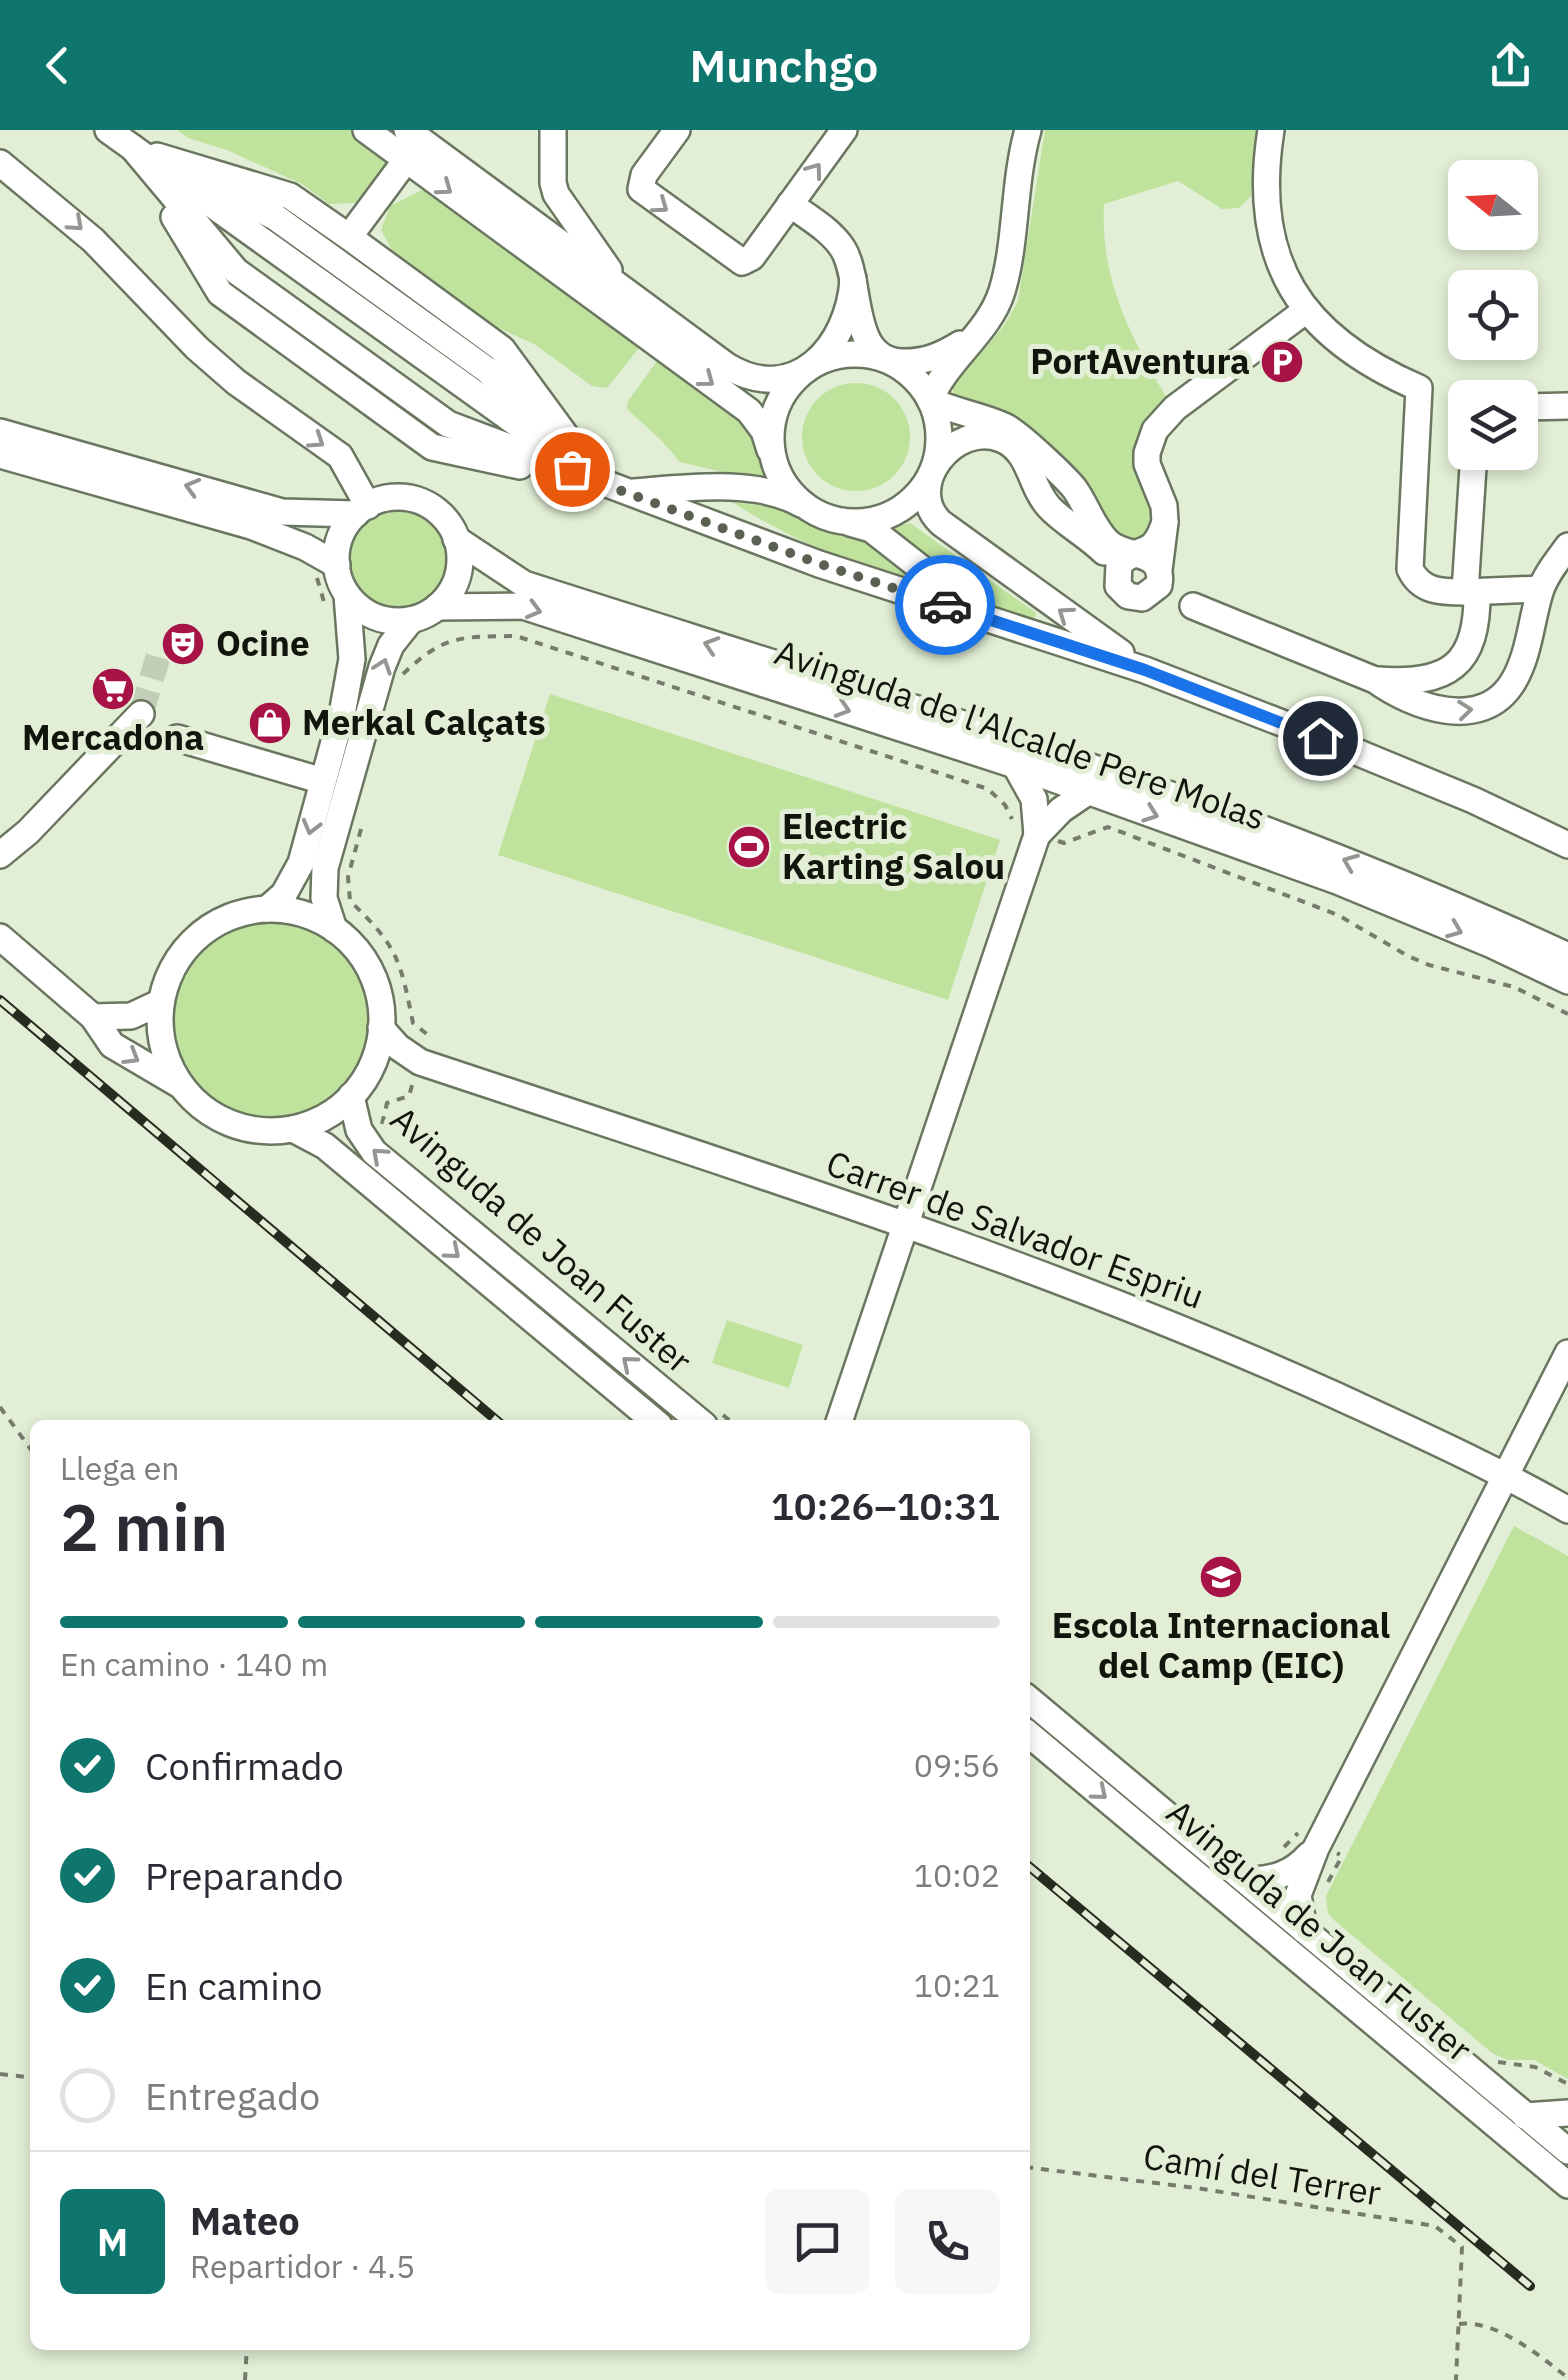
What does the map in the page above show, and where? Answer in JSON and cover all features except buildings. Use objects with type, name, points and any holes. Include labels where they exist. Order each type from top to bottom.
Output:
[{"type":"street","points":[[108,130],[612,488],[708,486],[783,496],[828,517],[871,529],[994,621]]},
{"type":"street","points":[[366,130],[411,143],[620,286],[739,374],[776,382],[846,354],[890,362],[928,361],[973,337]]},
{"type":"street","points":[[552,130],[556,194],[620,286]]},
{"type":"street","points":[[677,130],[644,176],[641,189],[736,260],[747,261],[844,130]]},
{"type":"street","points":[[930,400],[945,371],[989,317],[1001,293],[1016,180],[1028,130]]},
{"type":"street","points":[[1271,130],[1265,179],[1267,216],[1281,263],[1305,311],[1367,364],[1419,388],[1410,569],[1416,580],[1427,588],[1471,592],[1540,589]]},
{"type":"street","points":[[349,237],[411,143]]},
{"type":"street","points":[[411,143],[749,411],[764,430],[788,488],[828,517],[866,521],[891,514],[912,498],[940,459],[961,442],[996,437],[1020,453],[1042,498],[1053,510],[1106,554],[1128,596],[1193,606]]},
{"type":"street","points":[[134,148],[290,196],[349,237],[502,349],[612,488]]},
{"type":"street","points":[[134,148],[230,279],[442,432],[612,488],[820,564],[1145,670],[1456,793],[1568,846]]},
{"type":"street","points":[[134,148],[282,207],[494,360],[612,488]]},
{"type":"street","points":[[0,163],[93,240],[236,382],[340,456],[362,510]]},
{"type":"street","points":[[790,204],[836,239],[848,259],[866,337],[878,354],[906,371],[930,400],[938,426],[937,453],[926,499],[932,515],[1145,670]]},
{"type":"street","points":[[772,456],[776,408],[787,388],[840,334],[850,308],[854,279]]},
{"type":"street","points":[[1142,598],[1155,591],[1165,522],[1164,506],[1146,464],[1155,430],[1175,408],[1305,311]]},
{"type":"street","points":[[930,400],[956,413],[1008,428],[1054,467],[1077,493],[1108,542],[1123,552],[1151,558],[1166,588],[1193,606],[1375,680],[1394,694],[1442,712],[1470,710],[1492,702],[1513,682],[1540,589],[1568,546]]},
{"type":"street","points":[[1538,407],[1568,406]]},
{"type":"street","points":[[0,432],[282,512],[362,510]]},
{"type":"street","points":[[0,455],[251,526],[305,547],[327,570],[352,658],[343,709],[294,880],[266,909]]},
{"type":"street","points":[[1375,680],[1426,680],[1454,666],[1472,638],[1478,615],[1471,592],[1474,470]]},
{"type":"street","points":[[1053,510],[1071,514],[1078,505],[1077,493]]},
{"type":"street","name":"Avinguda de l'Alcalde Pere Molas","points":[[362,510],[392,498],[422,502],[446,521],[456,539],[524,584],[1101,770],[1350,861],[1568,956]]},
{"type":"street","points":[[327,570],[342,532],[362,510]]},
{"type":"street","points":[[1116,579],[1119,564],[1150,550],[1165,522]]},
{"type":"street","points":[[336,601],[393,621],[411,620],[437,607],[456,581],[456,539]]},
{"type":"street","name":"Avinguda de l'Alcalde Pere Molas","points":[[437,607],[523,606],[1016,765],[1337,881],[1568,980]]},
{"type":"street","points":[[334,928],[290,910],[266,909],[230,916],[197,936],[174,966],[161,1002],[167,1060],[193,1100],[222,1120],[257,1130],[292,1129],[325,1117],[359,1086],[374,1060],[381,1028],[378,995],[367,965],[334,928],[324,898],[325,868],[382,667],[391,645],[411,620]]},
{"type":"street","points":[[0,855],[28,832],[141,714]]},
{"type":"street","points":[[177,738],[323,782]]},
{"type":"street","points":[[840,1420],[1037,834],[1034,799],[1016,765]]},
{"type":"street","points":[[1037,834],[1061,810],[1090,791]]},
{"type":"street","points":[[0,937],[93,1017],[112,1045],[181,1086]]},
{"type":"street","points":[[93,1017],[131,1016],[161,1002]]},
{"type":"street","name":"Carrer de Salvador Espriu","points":[[381,1028],[398,1047],[420,1062],[905,1224],[1210,1338],[1506,1475],[1568,1510]]},
{"type":"street","points":[[359,1086],[420,1062]]},
{"type":"street","name":"Avinguda de Joan Fuster","points":[[359,1086],[359,1130],[374,1152],[698,1420]]},
{"type":"street","name":"Avinguda de Joan Fuster","points":[[292,1129],[325,1146],[653,1420]]},
{"type":"street","points":[[1247,1880],[1284,1875],[1300,1864],[1307,1840],[1568,1353]]},
{"type":"street","name":"Avinguda de Joan Fuster","points":[[1030,1700],[1568,2150]]},
{"type":"street","name":"Avinguda de Joan Fuster","points":[[1030,1735],[1568,2186]]},
{"type":"street","points":[[1304,1930],[1298,1895],[1307,1840]]},
{"type":"street","points":[[1371,2020],[1444,2066],[1534,2140],[1568,2150]]},
{"type":"street","points":[[1524,2116],[1568,2112]]},
{"type":"path","points":[[327,570],[336,601]]},
{"type":"path","name":"Avinguda de l'Alcalde Pere Molas","points":[[404,674],[430,648],[466,637],[516,636],[988,788],[1006,805],[1016,829],[1064,844],[1108,827],[1338,915],[1418,961],[1514,987],[1568,1014]]},
{"type":"path","points":[[363,822],[348,878],[350,901],[383,933],[402,965],[413,1023],[428,1035]]},
{"type":"path","points":[[0,1407],[30,1447]]},
{"type":"path","name":"Avinguda de Joan Fuster","points":[[1278,1854],[1307,1840]]},
{"type":"path","name":"Avinguda de Joan Fuster","points":[[1328,1884],[1342,1856]]},
{"type":"path","name":"Avinguda de Joan Fuster","points":[[1488,2056],[1506,2064],[1535,2067],[1568,2084]]},
{"type":"path","points":[[0,2074],[30,2077]]},
{"type":"path","name":"Camí del Terrer","points":[[1030,2168],[1196,2188],[1434,2226],[1446,2231],[1462,2247],[1464,2270],[1458,2324]]},
{"type":"path","points":[[1456,2380],[1458,2324],[1474,2322],[1490,2327],[1568,2378]]},
{"type":"path","points":[[246,2380],[248,2350]]},
{"type":"green space","points":[[177,130],[353,130],[381,150],[388,166],[375,187],[358,203],[329,204],[302,184]]},
{"type":"green space","points":[[1045,130],[1260,130],[1253,194],[1239,208],[1222,209],[1178,181],[1104,204],[1112,282],[1130,329],[1167,398],[1140,439],[1137,469],[1153,517],[1145,534],[1132,543],[1122,542],[954,395],[952,383],[957,370],[987,346],[1018,301]]},
{"type":"green space","points":[[422,190],[439,195],[643,343],[607,388],[592,386],[534,344],[490,324],[392,250],[381,230],[390,206]]},
{"type":"green space","points":[[660,357],[741,416],[752,431],[769,483],[680,462],[627,409],[628,401]]},
{"type":"green space","points":[[856,383],[877,387],[894,399],[906,416],[910,437],[906,458],[894,475],[877,487],[856,491],[835,487],[818,475],[806,458],[802,437],[806,416],[818,399],[835,387]]},
{"type":"green space","points":[[732,502],[788,509],[821,530],[838,534],[863,536],[910,523],[1036,613],[1033,622],[841,558]]},
{"type":"green space","points":[[398,512],[416,516],[432,526],[442,542],[446,560],[442,578],[432,594],[416,604],[398,608],[380,604],[364,594],[354,578],[350,560],[354,542],[364,526],[380,516]]},
{"type":"green space","name":"Electric Karting Salou","points":[[550,694],[1000,840],[948,1000],[498,855]]},
{"type":"green space","points":[[271,923],[308,931],[340,952],[361,984],[369,1021],[361,1058],[340,1090],[308,1111],[271,1119],[234,1111],[202,1090],[181,1058],[173,1021],[181,984],[202,952],[234,931]]},
{"type":"green space","points":[[727,1320],[803,1345],[789,1388],[712,1363]]},
{"type":"green space","points":[[1514,1526],[1568,1556],[1568,2079],[1534,2060],[1507,2060],[1492,2053],[1334,1920],[1328,1913],[1326,1896]]},
{"type":"tunnel","points":[[141,714],[158,657]]},
{"type":"railway","points":[[0,1000],[496,1420]]},
{"type":"railway","points":[[1030,1867],[1530,2286]]},
{"type":"way so far","points":[[572,469],[600,483],[820,564],[945,605]]},
{"type":"place","name":"PortAventura","points":[[1282,362]]},
{"type":"place","name":"Ocine","points":[[183,644]]},
{"type":"place","name":"Mercadona","points":[[113,689]]},
{"type":"place","name":"Merkal Calçats","points":[[270,723]]},
{"type":"place","name":"Electric Karting Salou","points":[[749,847]]},
{"type":"place","name":"Escola Internacional del Camp (EIC)","points":[[1221,1577]]},
{"type":"route","points":[[945,605],[1145,670],[1320,738]]}]
